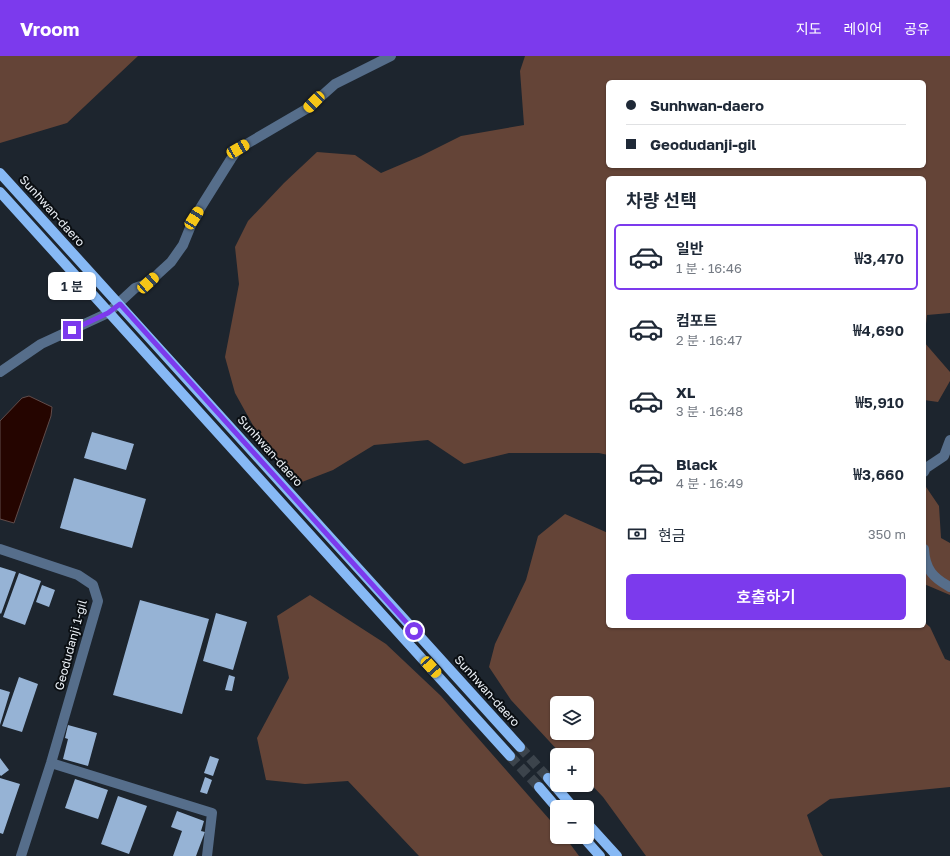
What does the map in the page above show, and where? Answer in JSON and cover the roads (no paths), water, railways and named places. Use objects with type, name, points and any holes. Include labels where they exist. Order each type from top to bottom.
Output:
[{"type":"main road","name":"Sunhwan-daero","points":[[0,172],[520,747]]},
{"type":"main road","points":[[0,192],[510,756]]},
{"type":"main road","points":[[548,778],[567,800]]},
{"type":"main road","points":[[539,787],[550,800]]},
{"type":"main road","points":[[594,830],[617,856]]},
{"type":"main road","points":[[589,844],[600,856]]},
{"type":"street","points":[[0,372],[41,344],[108,313],[120,304],[135,288],[148,283],[172,262],[183,245],[194,218],[238,149],[308,108],[335,84],[391,56]]},
{"type":"street","points":[[926,468],[944,456],[950,440]]},
{"type":"street","name":"Geodudanji 1-gil","points":[[0,549],[78,574],[93,584],[98,601],[51,763],[22,856]]},
{"type":"street","points":[[926,564],[937,580],[950,587]]},
{"type":"street","points":[[51,763],[212,812],[207,856]]},
{"type":"tunnel","points":[[520,747],[548,778]]},
{"type":"tunnel","points":[[510,756],[539,787]]}]
